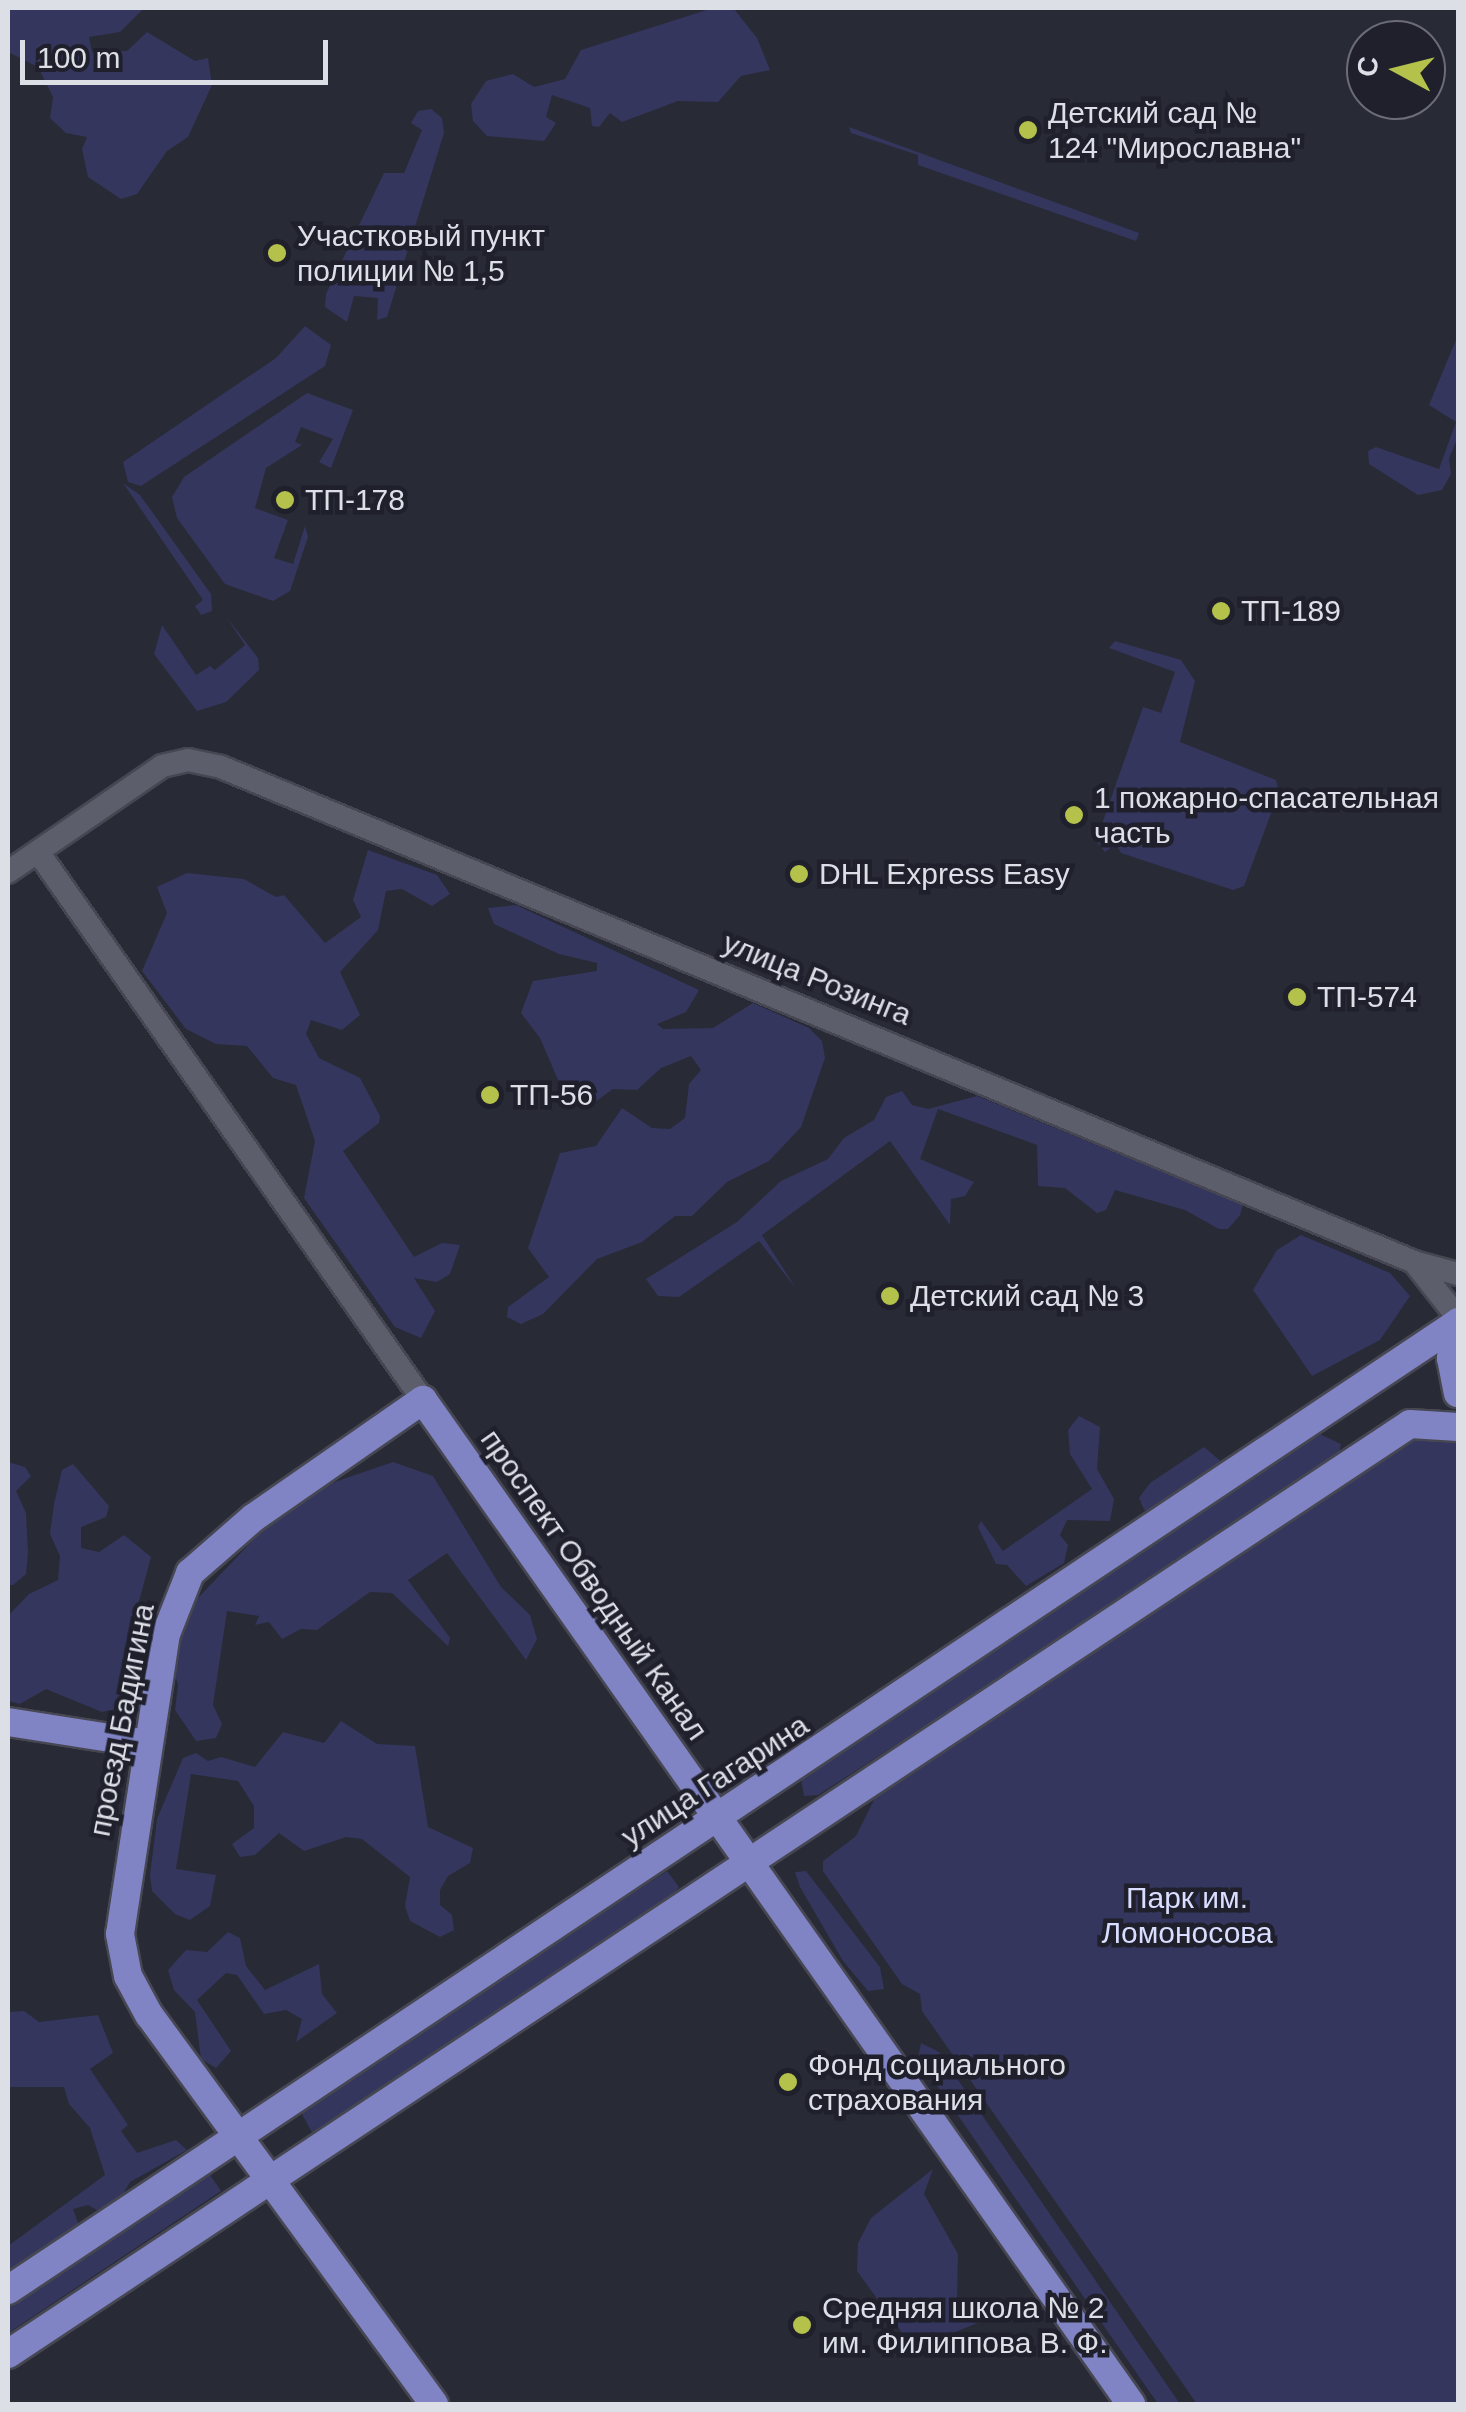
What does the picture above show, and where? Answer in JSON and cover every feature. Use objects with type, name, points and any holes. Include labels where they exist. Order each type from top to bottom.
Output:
[{"type":"main road","points":[[1458,1321],[1451,1358],[1458,1392]]},
{"type":"main road","name":"улица Гагарина","points":[[8,2290],[719,1819],[1458,1321]]},
{"type":"main road","name":"проезд Бадигина","points":[[423,1400],[253,1518],[190,1573],[166,1634],[120,1912],[124,1962],[149,2015],[434,2404]]},
{"type":"main road","name":"проспект Обводный Канал","points":[[423,1400],[1130,2404]]},
{"type":"main road","points":[[8,2354],[1410,1424],[1458,1427]]},
{"type":"main road","points":[[8,1722],[148,1744]]},
{"type":"street","name":"улица Розинга","points":[[38,852],[145,774],[172,762],[193,761],[286,793],[1414,1262],[1458,1274]]},
{"type":"street","points":[[8,872],[38,852]]},
{"type":"street","name":"проспект Обводный Канал","points":[[38,852],[423,1400]]},
{"type":"street","points":[[1414,1262],[1458,1321]]},
{"type":"green space","points":[[8,8],[144,8],[120,32],[89,37],[92,52],[127,51],[147,32],[195,61],[208,58],[212,85],[188,137],[167,151],[137,194],[121,199],[88,177],[82,149],[87,137],[66,133],[50,118],[53,97],[38,67],[8,52]]},
{"type":"green space","points":[[713,8],[734,9],[757,38],[770,70],[741,76],[718,102],[678,101],[622,122],[610,113],[599,127],[592,126],[590,108],[552,95],[546,117],[556,123],[544,141],[487,136],[473,121],[471,104],[486,81],[513,74],[534,87],[565,79],[581,50]]},
{"type":"green space","points":[[431,109],[442,118],[444,133],[387,317],[377,320],[378,298],[354,296],[347,322],[325,307],[326,294],[384,173],[404,173],[422,130],[411,123],[418,111]]},
{"type":"green space","points":[[849,127],[1139,233],[1136,241],[918,165],[918,155],[851,133]]},
{"type":"green space","points":[[305,326],[331,345],[325,366],[141,486],[128,482],[123,462],[276,358]]},
{"type":"green space","points":[[1458,335],[1458,437],[1449,458],[1451,474],[1442,490],[1418,495],[1369,464],[1368,451],[1376,447],[1439,469],[1456,422],[1429,405]]},
{"type":"green space","points":[[307,393],[353,410],[331,468],[319,462],[333,439],[301,427],[295,442],[302,445],[266,468],[255,508],[288,520],[274,558],[293,564],[305,526],[308,537],[290,591],[273,601],[225,584],[177,518],[172,497],[184,477]]},
{"type":"green space","points":[[123,483],[140,495],[211,594],[212,611],[201,615],[195,606],[203,600]]},
{"type":"green space","points":[[225,615],[258,658],[259,670],[226,702],[197,711],[154,654],[162,625],[196,675],[210,666],[215,670],[245,645]]},
{"type":"green space","points":[[1115,641],[1181,660],[1195,681],[1180,742],[1276,780],[1279,792],[1244,886],[1233,890],[1121,853],[1116,844],[1105,852],[1096,841],[1143,707],[1161,713],[1175,672],[1109,648]]},
{"type":"green space","points":[[368,850],[437,875],[450,894],[432,906],[402,889],[386,891],[378,930],[340,972],[360,1015],[342,1030],[311,1020],[306,1034],[319,1058],[360,1078],[380,1116],[379,1123],[343,1151],[414,1257],[442,1243],[460,1245],[450,1274],[437,1282],[414,1278],[435,1311],[421,1338],[395,1327],[304,1198],[315,1141],[296,1085],[273,1078],[247,1046],[216,1044],[186,1029],[142,971],[167,913],[157,887],[187,873],[244,879],[276,897],[284,895],[325,943],[361,917],[353,900]]},
{"type":"green space","points":[[516,905],[699,990],[686,1012],[657,1024],[663,1029],[713,1028],[753,1003],[809,1028],[822,1041],[825,1058],[801,1127],[769,1161],[727,1182],[692,1216],[675,1216],[642,1242],[597,1259],[543,1314],[521,1324],[507,1317],[508,1307],[549,1277],[528,1248],[560,1153],[596,1146],[622,1108],[652,1128],[670,1129],[685,1118],[689,1084],[701,1070],[691,1056],[661,1068],[637,1090],[613,1089],[592,1104],[568,1103],[540,1038],[521,1013],[533,981],[597,971],[597,963],[559,954],[494,924],[488,908]]},
{"type":"green space","points":[[902,1091],[912,1105],[928,1109],[977,1096],[1243,1205],[1240,1215],[1228,1229],[1219,1229],[1185,1210],[1115,1190],[1106,1210],[1097,1213],[1065,1188],[1038,1186],[1037,1145],[938,1109],[920,1159],[974,1182],[965,1196],[951,1199],[950,1225],[890,1141],[762,1235],[797,1290],[759,1241],[679,1297],[658,1296],[646,1279],[737,1222],[781,1181],[828,1159],[844,1138],[874,1120],[886,1097]]},
{"type":"green space","points":[[1301,1235],[1390,1273],[1410,1296],[1380,1340],[1312,1376],[1253,1290],[1277,1250]]},
{"type":"green space","points":[[1079,1416],[1100,1427],[1097,1469],[1114,1499],[1110,1521],[1067,1520],[1060,1535],[1068,1545],[1064,1563],[1026,1586],[1007,1565],[996,1564],[978,1527],[981,1521],[1003,1551],[1092,1489],[1070,1454],[1068,1430]]},
{"type":"green space","points":[[1320,1434],[1341,1444],[1338,1460],[818,1795],[804,1796],[800,1773]]},
{"type":"green space","name":"Парк им. Ломоносова","points":[[1415,1440],[1458,1443],[1458,2404],[1197,2404],[922,2011],[920,1994],[902,1984],[823,1871],[823,1861],[856,1836],[876,1796],[1391,1449]]},
{"type":"green space","points":[[1204,1447],[1223,1463],[1152,1514],[1144,1510],[1139,1498],[1150,1483]]},
{"type":"green space","points":[[8,1462],[25,1467],[31,1476],[16,1491],[26,1513],[28,1552],[26,1574],[13,1585],[8,1585]]},
{"type":"green space","points":[[393,1462],[433,1476],[501,1587],[530,1615],[537,1639],[526,1660],[447,1553],[408,1580],[450,1638],[448,1646],[392,1593],[370,1592],[317,1630],[301,1629],[282,1639],[269,1622],[255,1625],[259,1616],[227,1611],[213,1705],[222,1724],[216,1738],[196,1741],[175,1710],[178,1685],[171,1662],[197,1599],[258,1535],[320,1487]]},
{"type":"green space","points":[[73,1464],[109,1506],[106,1517],[81,1527],[81,1548],[99,1552],[124,1535],[151,1557],[129,1638],[139,1664],[138,1693],[128,1706],[102,1712],[46,1689],[20,1704],[8,1701],[8,1616],[29,1594],[58,1580],[60,1556],[50,1534],[62,1470]]},
{"type":"green space","points":[[341,1721],[377,1744],[415,1746],[428,1827],[473,1848],[470,1863],[448,1876],[440,1890],[440,1905],[452,1915],[454,1930],[440,1937],[410,1921],[405,1906],[410,1877],[362,1839],[346,1837],[304,1851],[279,1833],[255,1855],[240,1857],[232,1844],[254,1828],[254,1806],[238,1781],[191,1774],[176,1869],[216,1875],[210,1906],[190,1920],[175,1914],[152,1891],[150,1875],[157,1819],[183,1758],[196,1753],[208,1761],[221,1757],[255,1767],[283,1732],[324,1743]]},
{"type":"green space","points":[[667,1871],[679,1887],[669,1901],[313,2134],[299,2109]]},
{"type":"green space","points":[[806,1871],[880,1967],[884,1989],[868,1991],[843,1961],[800,1887],[795,1872]]},
{"type":"green space","points":[[228,1932],[240,1938],[246,1966],[265,1990],[319,1964],[322,1994],[337,2013],[296,2042],[302,2019],[286,2010],[264,2014],[237,1975],[226,1973],[197,2000],[231,2051],[216,2068],[201,2059],[195,2012],[174,1990],[168,1970],[186,1950],[207,1952]]},
{"type":"green space","points":[[24,2011],[39,2022],[98,2015],[113,2053],[90,2069],[128,2125],[121,2131],[137,2153],[176,2140],[187,2150],[130,2182],[116,2206],[102,2213],[88,2205],[73,2209],[79,2226],[8,2276],[8,2246],[105,2175],[90,2128],[69,2104],[64,2087],[8,2087],[8,2012]]},
{"type":"green space","points":[[921,2043],[939,2052],[1180,2404],[1158,2404],[918,2058]]},
{"type":"green space","points":[[206,2169],[221,2191],[8,2333],[8,2301]]},
{"type":"green space","points":[[933,2169],[924,2194],[958,2254],[957,2298],[996,2305],[995,2316],[928,2343],[908,2341],[857,2271],[858,2243],[871,2218]]},
{"type":"place","name":"Детский сад № 124 \"Мирославна\"","points":[[1028,130]]},
{"type":"place","name":"Участковый пункт полиции № 1,5","points":[[277,253]]},
{"type":"place","name":"ТП-178","points":[[285,500]]},
{"type":"place","name":"ТП-189","points":[[1221,611]]},
{"type":"place","name":"1 пожарно-спасательная часть","points":[[1074,815]]},
{"type":"place","name":"DHL Express Easy","points":[[799,874]]},
{"type":"place","name":"ТП-574","points":[[1297,997]]},
{"type":"place","name":"ТП-56","points":[[490,1095]]},
{"type":"place","name":"Детский сад № 3","points":[[890,1296]]},
{"type":"place","name":"Фонд социального страхования","points":[[788,2082]]},
{"type":"place","name":"Средняя школа № 2 им. Филиппова В. Ф.","points":[[802,2325]]}]
